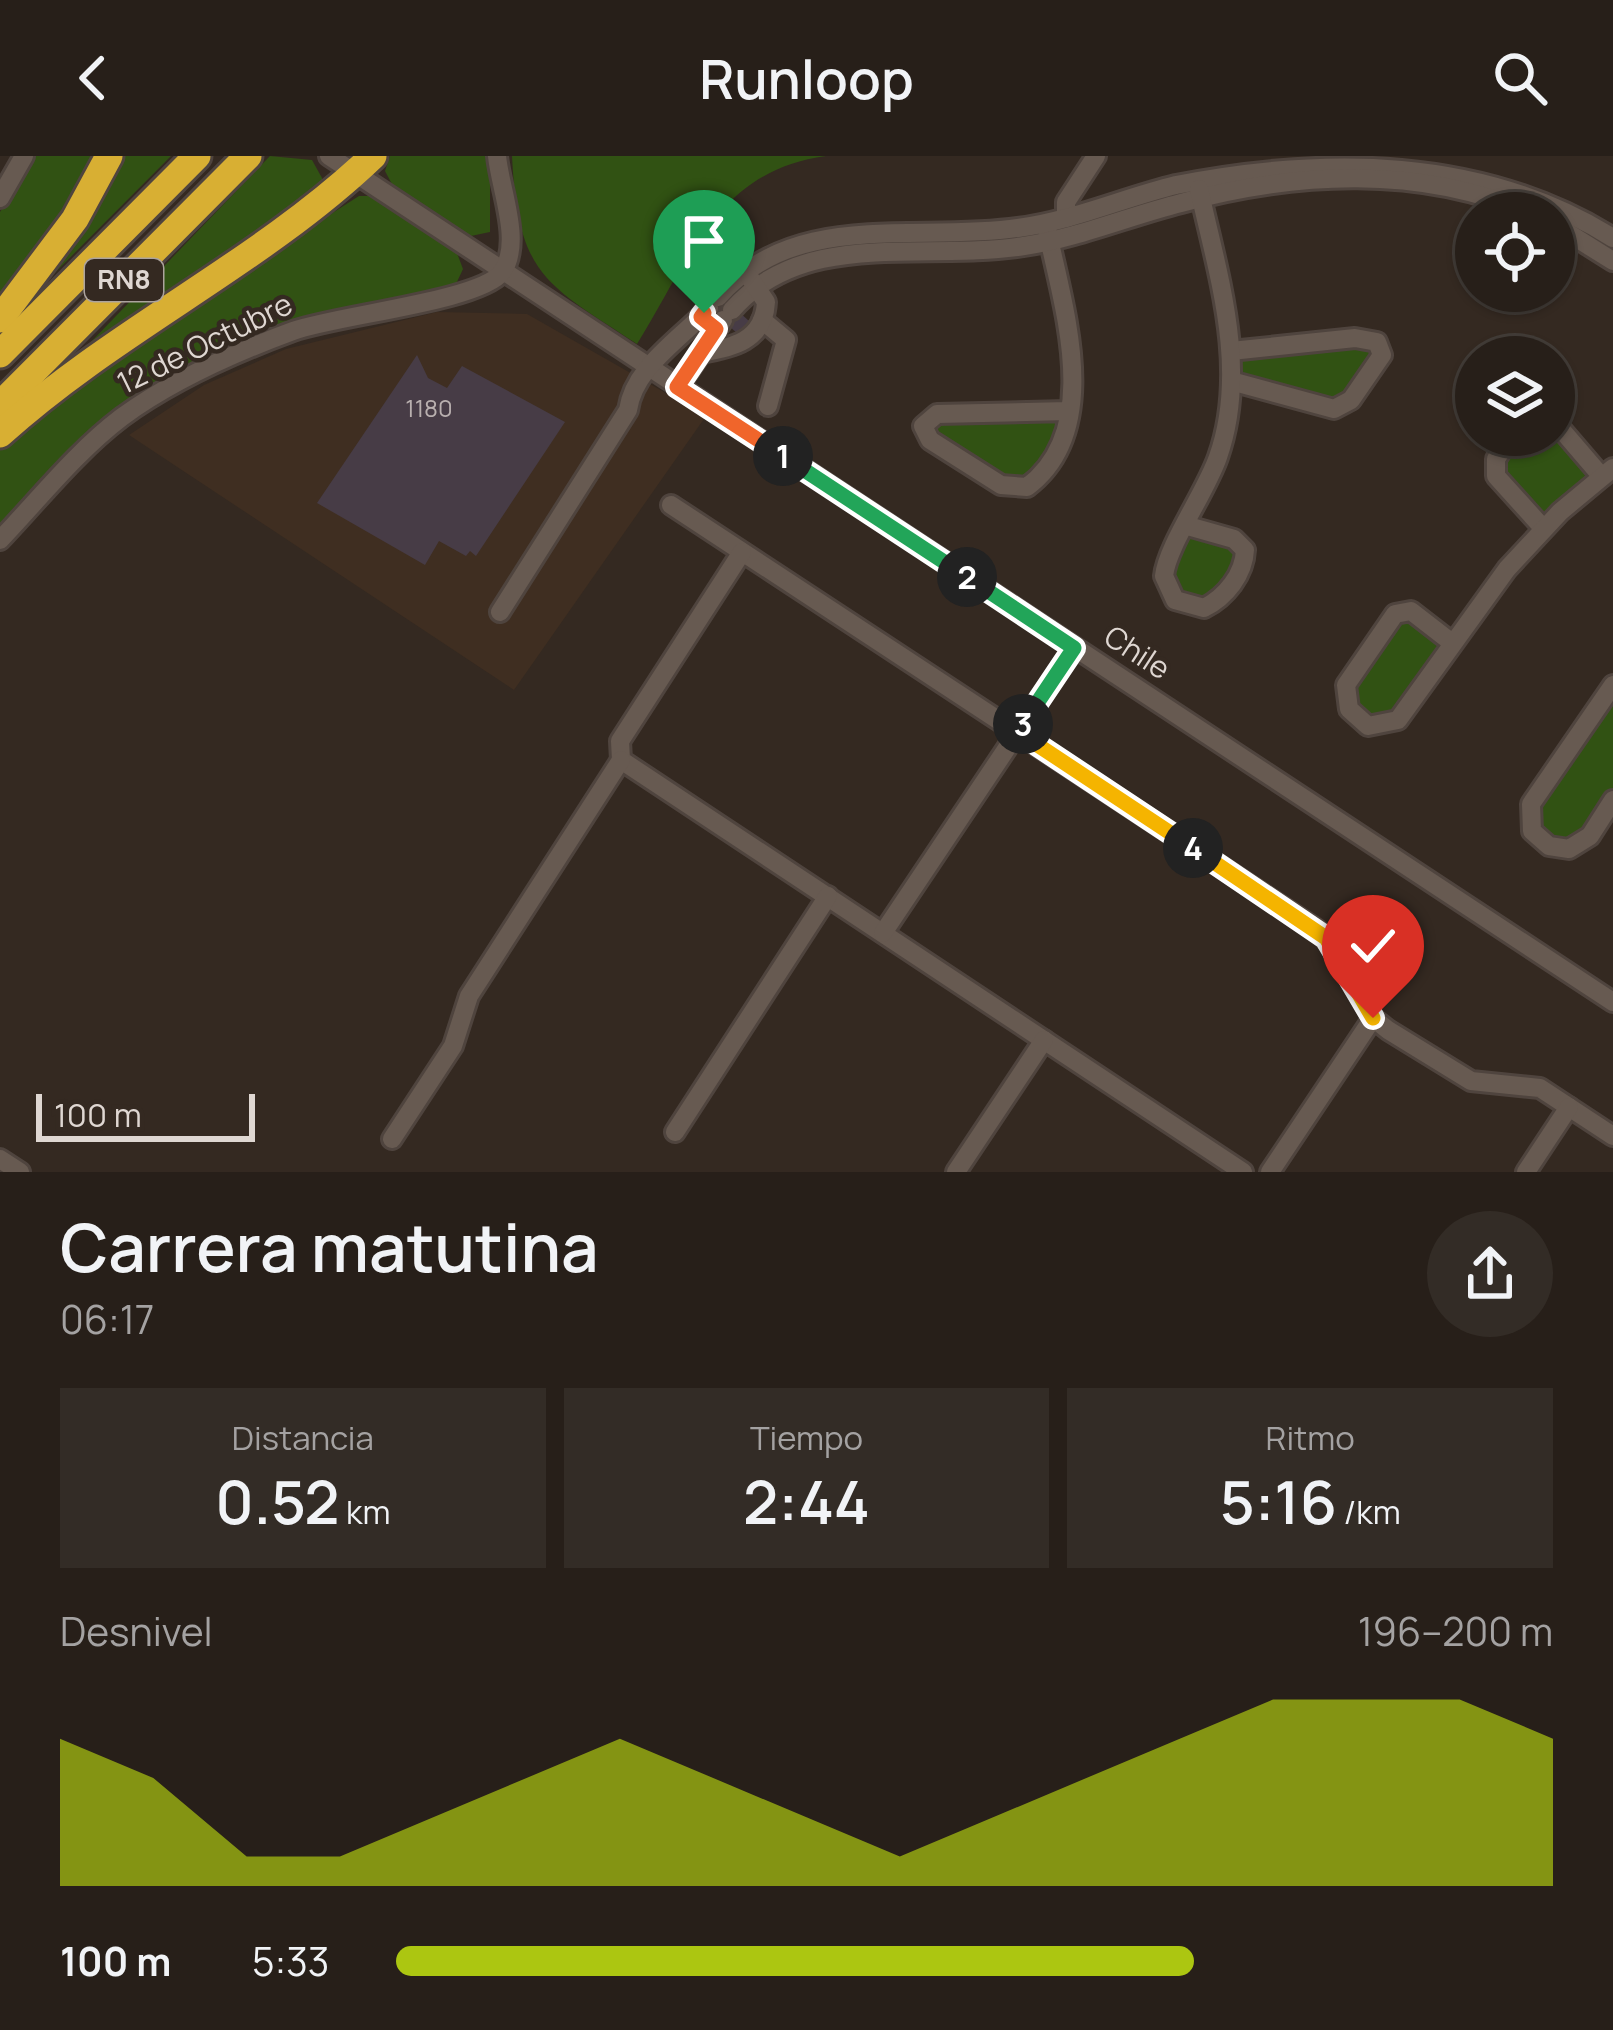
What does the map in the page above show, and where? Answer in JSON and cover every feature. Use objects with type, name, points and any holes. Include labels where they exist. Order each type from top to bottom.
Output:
[{"type":"highway","points":[[0,319],[75,218],[109,156]]},
{"type":"highway","name":"RN8","points":[[0,354],[197,156]]},
{"type":"highway","name":"RN8","points":[[0,405],[248,156]]},
{"type":"highway","points":[[0,434],[67,377],[324,203],[364,165]]},
{"type":"street","name":"Chile","points":[[329,156],[364,165],[502,271],[1613,1002]]},
{"type":"street","points":[[497,156],[509,240],[502,271]]},
{"type":"street","points":[[1066,218],[1066,202],[1096,156]]},
{"type":"street","points":[[0,198],[16,160]]},
{"type":"street","points":[[1047,231],[1066,218],[1199,189],[1286,182],[1373,165],[1438,166],[1497,182],[1556,204],[1613,238]]},
{"type":"street","points":[[1373,165],[1458,192]]},
{"type":"street","points":[[500,612],[628,410],[630,393],[647,367],[716,313],[751,268],[810,259],[994,250],[1199,189]]},
{"type":"street","points":[[1188,526],[1234,539],[1245,550],[1241,569],[1224,595],[1204,608],[1180,604],[1165,584],[1166,562],[1188,526],[1220,452],[1231,381],[1231,351],[1199,189]]},
{"type":"street","points":[[1047,231],[1073,349],[1068,411],[1046,467],[1021,490],[1000,485],[931,440],[923,426],[937,414],[1068,411]]},
{"type":"street","points":[[1575,237],[1613,261]]},
{"type":"street","points":[[700,352],[732,349],[762,320],[766,302],[751,268]]},
{"type":"street","name":"12 de Octubre","points":[[0,540],[107,430],[148,399],[291,332],[359,313],[464,294],[502,271]]},
{"type":"street","points":[[677,387],[700,352],[716,313]]},
{"type":"street","points":[[762,320],[786,340],[768,406]]},
{"type":"street","points":[[1231,351],[1355,338],[1377,342],[1382,355],[1342,408],[1231,381]]},
{"type":"street","points":[[1451,642],[1411,611],[1394,614],[1346,685],[1349,709],[1368,726],[1397,720],[1451,642],[1543,528],[1607,472],[1575,442]]},
{"type":"street","points":[[1498,456],[1496,476],[1543,528]]},
{"type":"street","points":[[671,505],[1316,929],[1342,957],[1373,1018],[1458,1076],[1530,1084],[1613,1136]]},
{"type":"street","points":[[392,1139],[452,1046],[469,996],[621,760],[620,741],[742,552]]},
{"type":"street","points":[[884,933],[1074,648]]},
{"type":"street","points":[[1613,685],[1531,804],[1532,831],[1549,846],[1569,849],[1590,836],[1613,800]]},
{"type":"street","points":[[621,760],[1243,1172]]},
{"type":"street","points":[[675,1132],[828,896]]},
{"type":"street","points":[[1270,1172],[1373,1018]]},
{"type":"street","points":[[956,1172],[1044,1040]]},
{"type":"street","points":[[1526,1172],[1569,1107]]},
{"type":"street","points":[[0,1159],[20,1172]]},
{"type":"shaded area","points":[[437,312],[527,314],[706,416],[514,690],[129,435],[204,385],[286,349]]},
{"type":"green space","points":[[33,156],[100,156],[76,204],[0,307],[0,212]]},
{"type":"green space","points":[[117,156],[171,156],[3,325]]},
{"type":"green space","points":[[270,156],[312,160],[322,178],[323,192],[64,370]]},
{"type":"green space","points":[[390,156],[490,156],[490,232],[466,237],[394,188],[385,171]]},
{"type":"green space","points":[[512,156],[826,156],[788,165],[757,180],[732,200],[691,252],[637,344],[579,306],[542,272],[521,227]]},
{"type":"green space","points":[[359,196],[374,196],[457,253],[463,269],[456,284],[287,325],[72,450],[0,524],[0,445],[32,416],[113,359]]},
{"type":"green space","points":[[1364,341],[1377,348],[1339,404],[1240,374],[1241,359]]},
{"type":"green space","points":[[1052,417],[1057,426],[1037,470],[1018,485],[933,435],[932,423]]},
{"type":"green space","points":[[1503,456],[1575,456],[1588,474],[1541,515],[1501,476]]},
{"type":"green space","points":[[1190,536],[1234,546],[1238,562],[1210,600],[1186,601],[1169,570]]},
{"type":"green space","points":[[1404,616],[1440,643],[1440,649],[1396,715],[1362,718],[1350,688]]},
{"type":"green space","points":[[1613,693],[1613,791],[1579,840],[1552,843],[1532,816]]},
{"type":"building","points":[[706,282],[749,321],[738,334],[694,295]]},
{"type":"building","points":[[417,355],[428,378],[447,388],[462,366],[565,422],[476,556],[470,551],[466,556],[439,541],[425,565],[317,503]]},
{"type":"route","points":[[704,313],[701,317],[716,329],[677,387],[1074,648],[1018,732],[1316,929],[1342,957],[1373,1018]]}]
